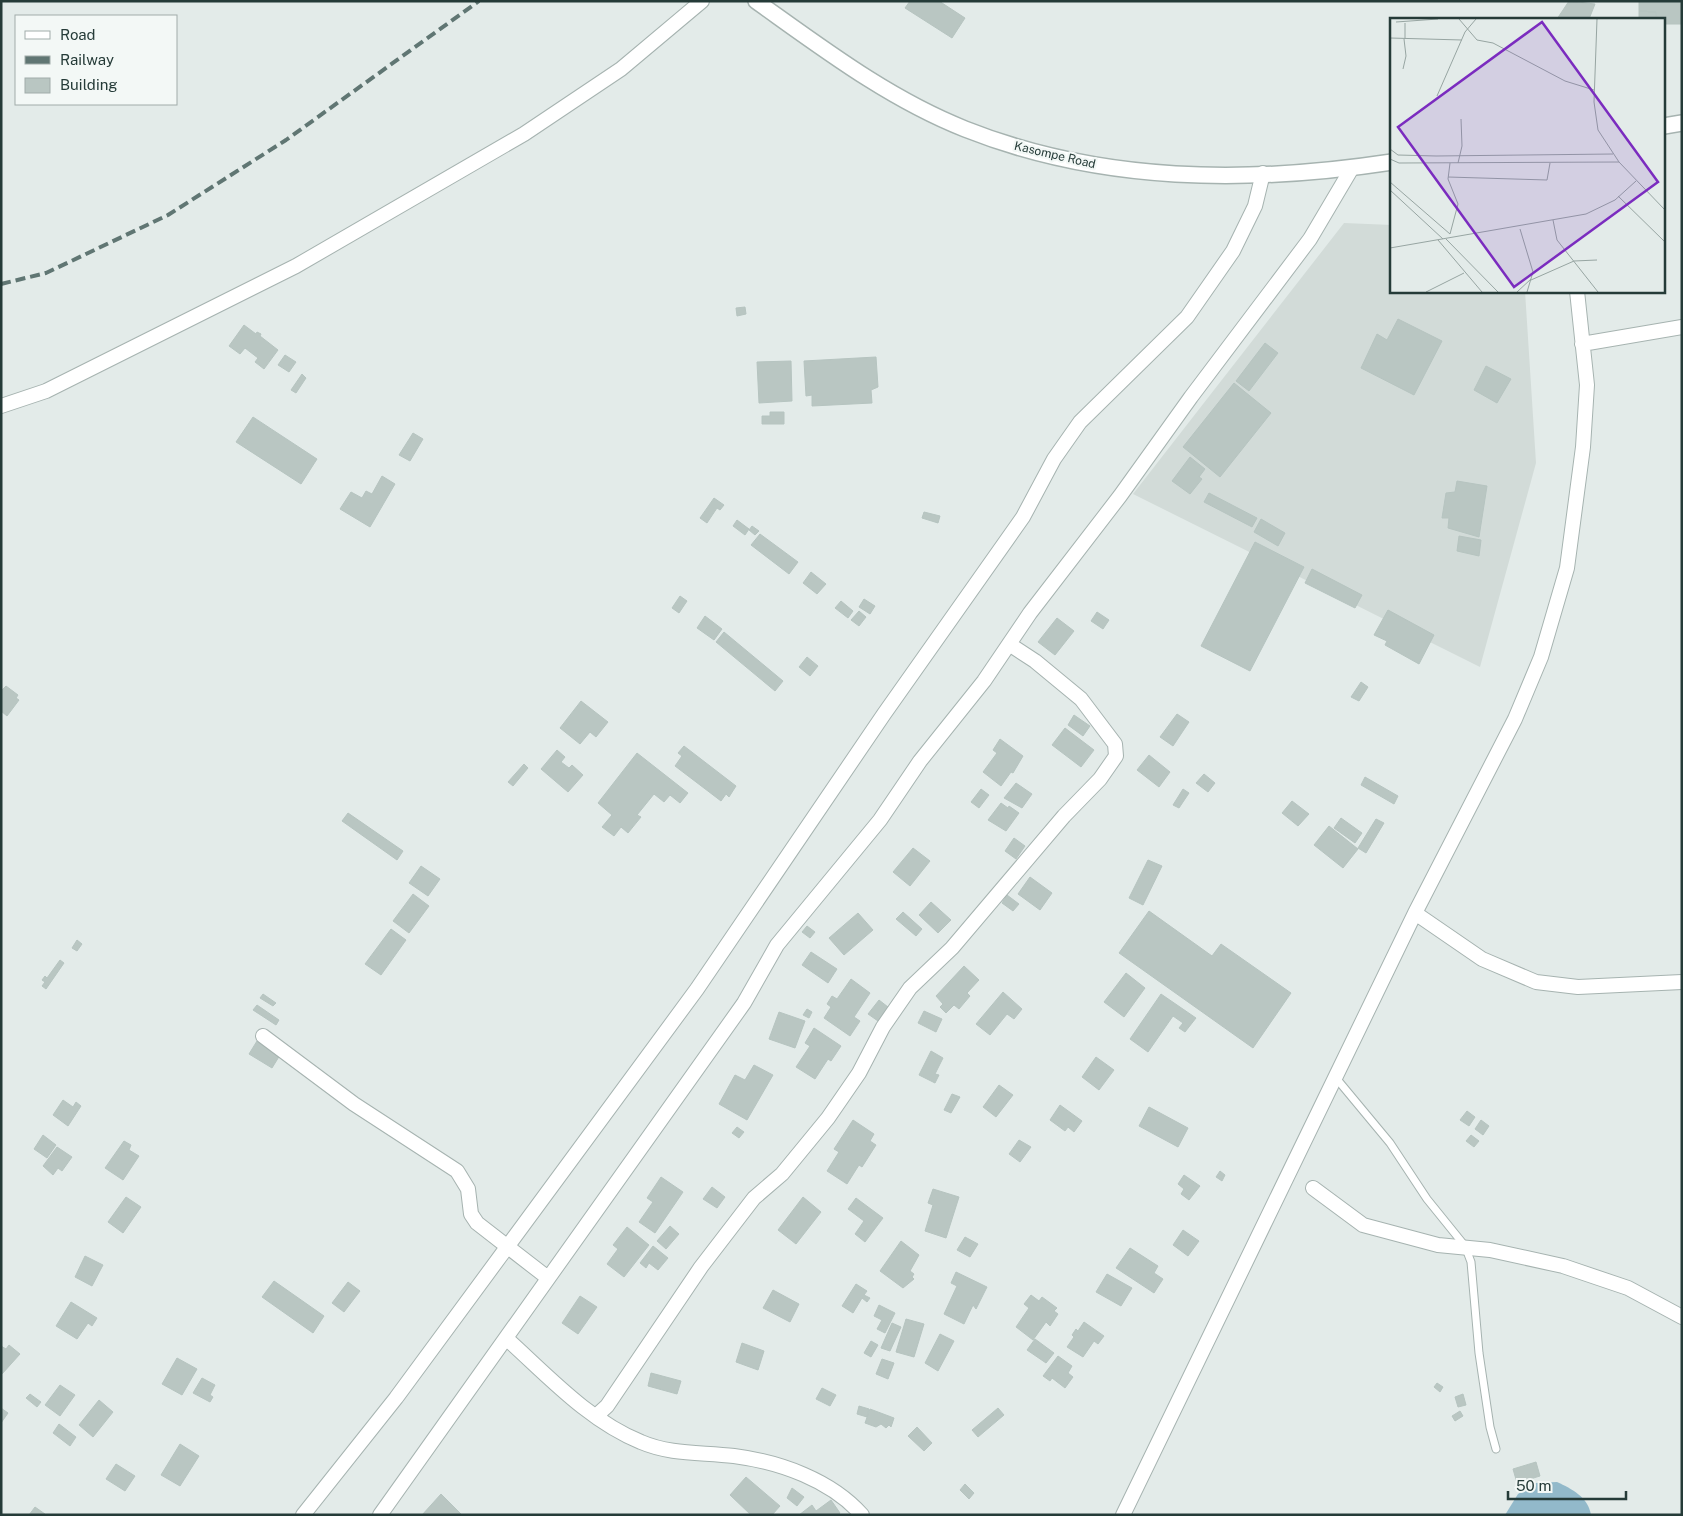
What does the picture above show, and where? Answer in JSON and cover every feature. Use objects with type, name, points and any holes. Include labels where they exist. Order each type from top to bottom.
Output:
[{"type":"street","points":[[1,406],[46,391],[296,266],[524,134],[621,69],[702,1]]},
{"type":"street","name":"Kasompe Road","points":[[756,1],[813,42],[896,96],[964,129],[1029,152],[1130,172],[1199,177],[1352,168],[1390,162]]},
{"type":"street","points":[[1666,126],[1682,123]]},
{"type":"street","points":[[380,1515],[507,1339],[548,1278],[744,1003],[777,945],[853,854],[920,762],[984,681],[1009,644],[1120,496],[1191,397],[1310,239],[1352,168]]},
{"type":"street","points":[[303,1515],[396,1398],[697,989],[884,714],[1024,517],[1054,458],[1080,422],[1192,309],[1233,251],[1256,206],[1263,173]]},
{"type":"street","points":[[1123,1515],[1416,913],[1515,718],[1544,648],[1567,568],[1583,447],[1587,385],[1577,292]]},
{"type":"street","points":[[1582,344],[1682,327]]},
{"type":"street","points":[[596,1416],[607,1406],[675,1304],[754,1198],[782,1174],[828,1118],[859,1073],[883,1027],[910,988],[937,960],[952,948],[1064,816],[1100,779],[1116,756],[1116,744],[1081,699],[1009,644]]},
{"type":"street","points":[[1416,913],[1482,959],[1536,982],[1578,986],[1682,982]]},
{"type":"street","points":[[263,1036],[354,1104],[457,1171],[468,1189],[471,1214],[477,1223],[548,1278]]},
{"type":"street","points":[[1313,1188],[1363,1225],[1438,1245],[1465,1246],[1564,1266],[1600,1277],[1641,1294],[1682,1317]]},
{"type":"street","points":[[507,1339],[611,1428],[643,1443],[688,1454],[734,1456],[777,1464],[834,1490],[862,1515]]},
{"type":"lane","points":[[1336,1078],[1390,1143],[1427,1199],[1465,1246],[1471,1262],[1479,1353],[1490,1426],[1496,1449]]},
{"type":"shaded area","points":[[1344,223],[1390,225],[1390,292],[1525,292],[1536,463],[1480,667],[1133,494]]},
{"type":"water","points":[[1557,1482],[1583,1498],[1591,1515],[1505,1515],[1518,1494],[1535,1483]]},
{"type":"building","points":[[910,1],[939,1],[965,18],[952,38],[905,8]]},
{"type":"building","points":[[1569,1],[1595,4],[1589,18],[1558,18]]},
{"type":"building","points":[[1639,1],[1682,1],[1681,24],[1666,24],[1666,18],[1657,18],[1656,12],[1639,11]]},
{"type":"building","points":[[1639,11],[1656,12],[1656,18],[1639,18]]},
{"type":"building","points":[[745,307],[746,314],[737,316],[736,308]]},
{"type":"building","points":[[1398,319],[1442,341],[1414,395],[1361,368],[1377,334],[1387,340]]},
{"type":"building","points":[[244,325],[256,334],[257,332],[261,334],[260,336],[278,350],[264,369],[255,362],[258,358],[245,348],[240,354],[229,346]]},
{"type":"building","points":[[1265,343],[1278,353],[1249,391],[1236,381]]},
{"type":"building","points":[[285,355],[296,362],[289,372],[278,365]]},
{"type":"building","points":[[876,357],[878,387],[871,390],[872,403],[812,406],[812,395],[806,396],[804,361]]},
{"type":"building","points":[[791,361],[792,401],[759,403],[757,362]]},
{"type":"building","points":[[1486,366],[1511,379],[1497,403],[1474,390]]},
{"type":"building","points":[[302,374],[306,378],[296,393],[291,390]]},
{"type":"building","points":[[1234,383],[1271,413],[1220,477],[1183,447]]},
{"type":"building","points":[[770,412],[784,412],[784,424],[762,424],[762,416],[770,416]]},
{"type":"building","points":[[253,417],[317,459],[301,484],[236,442]]},
{"type":"building","points":[[413,433],[423,439],[410,461],[399,455]]},
{"type":"building","points":[[1190,457],[1205,469],[1199,477],[1202,479],[1190,494],[1172,481]]},
{"type":"building","points":[[382,476],[395,484],[370,527],[340,509],[351,492],[362,498],[366,491],[372,494]]},
{"type":"building","points":[[1457,481],[1487,486],[1479,537],[1448,528],[1449,518],[1442,518],[1446,493],[1455,492]]},
{"type":"building","points":[[1209,493],[1257,518],[1252,527],[1204,502]]},
{"type":"building","points":[[714,498],[724,505],[720,510],[717,508],[707,523],[700,518]]},
{"type":"building","points":[[924,512],[940,516],[938,523],[922,518]]},
{"type":"building","points":[[1261,519],[1285,533],[1278,546],[1254,532]]},
{"type":"building","points":[[737,520],[749,529],[745,535],[733,526]]},
{"type":"building","points":[[752,526],[759,531],[755,535],[749,530]]},
{"type":"building","points":[[760,534],[798,562],[789,574],[751,545]]},
{"type":"building","points":[[1459,536],[1481,540],[1479,556],[1457,551]]},
{"type":"building","points":[[1255,542],[1304,567],[1250,671],[1201,646]]},
{"type":"building","points":[[1312,569],[1362,595],[1355,608],[1305,583]]},
{"type":"building","points":[[811,572],[826,584],[817,594],[803,583]]},
{"type":"building","points":[[680,596],[687,601],[679,613],[672,608]]},
{"type":"building","points":[[864,599],[875,606],[870,614],[859,607]]},
{"type":"building","points":[[841,601],[853,611],[848,618],[835,608]]},
{"type":"building","points":[[1388,610],[1434,635],[1419,664],[1385,645],[1387,641],[1374,635]]},
{"type":"building","points":[[859,611],[866,617],[859,626],[851,620]]},
{"type":"building","points":[[1097,612],[1109,620],[1103,629],[1091,621]]},
{"type":"building","points":[[705,616],[722,629],[714,640],[697,628]]},
{"type":"building","points":[[1057,618],[1074,631],[1055,655],[1038,642]]},
{"type":"building","points":[[724,632],[783,681],[775,691],[716,642]]},
{"type":"building","points":[[807,657],[818,666],[810,676],[799,667]]},
{"type":"building","points":[[1361,682],[1368,687],[1359,701],[1351,697]]},
{"type":"building","points":[[6,686],[18,695],[16,698],[19,700],[7,716],[1,711],[1,691]]},
{"type":"building","points":[[581,701],[608,722],[596,737],[590,732],[580,744],[560,728]]},
{"type":"building","points":[[1177,714],[1189,722],[1173,746],[1160,737]]},
{"type":"building","points":[[1074,715],[1090,726],[1083,736],[1068,725]]},
{"type":"building","points":[[1065,728],[1094,750],[1081,767],[1052,745]]},
{"type":"building","points":[[1000,739],[1023,756],[1013,773],[1011,772],[1001,786],[983,772],[997,753],[993,750]]},
{"type":"building","points":[[684,746],[736,786],[729,797],[726,794],[721,801],[675,766],[682,756],[678,753]]},
{"type":"building","points":[[557,750],[565,757],[561,762],[569,768],[572,765],[583,775],[568,792],[541,769]]},
{"type":"building","points":[[637,753],[688,793],[680,803],[670,795],[664,802],[654,794],[637,815],[641,817],[628,833],[621,827],[614,836],[602,827],[612,815],[598,803]]},
{"type":"building","points":[[1149,755],[1170,772],[1159,787],[1137,770]]},
{"type":"building","points":[[524,764],[528,768],[513,786],[508,782]]},
{"type":"building","points":[[1204,774],[1215,783],[1208,792],[1196,783]]},
{"type":"building","points":[[1365,777],[1398,796],[1394,804],[1361,785]]},
{"type":"building","points":[[1016,783],[1032,794],[1022,808],[1004,798]]},
{"type":"building","points":[[981,789],[989,795],[979,808],[971,802]]},
{"type":"building","points":[[1183,789],[1189,793],[1179,808],[1173,805]]},
{"type":"building","points":[[1292,801],[1309,814],[1298,826],[1282,813]]},
{"type":"building","points":[[1001,803],[1019,813],[1006,831],[988,820]]},
{"type":"building","points":[[348,813],[403,851],[397,860],[342,821]]},
{"type":"building","points":[[1341,818],[1362,833],[1355,843],[1334,828]]},
{"type":"building","points":[[1376,819],[1384,823],[1366,853],[1358,848]]},
{"type":"building","points":[[1329,826],[1358,849],[1343,868],[1314,845]]},
{"type":"building","points":[[1014,838],[1025,846],[1016,859],[1005,851]]},
{"type":"building","points":[[913,848],[930,861],[910,886],[893,872]]},
{"type":"building","points":[[1148,860],[1162,866],[1143,905],[1129,898]]},
{"type":"building","points":[[421,866],[440,879],[428,896],[409,883]]},
{"type":"building","points":[[1030,877],[1052,893],[1040,910],[1018,894]]},
{"type":"building","points":[[413,894],[429,906],[409,933],[393,921]]},
{"type":"building","points":[[1007,895],[1019,904],[1013,911],[1002,903]]},
{"type":"building","points":[[931,902],[951,920],[938,933],[919,915]]},
{"type":"building","points":[[1149,911],[1212,956],[1221,944],[1291,993],[1253,1048],[1119,953]]},
{"type":"building","points":[[903,912],[922,929],[916,936],[896,919]]},
{"type":"building","points":[[858,913],[873,930],[844,955],[829,938]]},
{"type":"building","points":[[807,926],[815,932],[810,938],[802,932]]},
{"type":"building","points":[[391,929],[406,940],[381,975],[365,964]]},
{"type":"building","points":[[77,940],[82,944],[77,951],[72,948]]},
{"type":"building","points":[[811,952],[837,969],[828,983],[802,965]]},
{"type":"building","points":[[60,960],[64,963],[46,989],[42,986],[45,982],[42,980],[45,976],[47,978]]},
{"type":"building","points":[[964,966],[979,980],[967,993],[970,996],[959,1009],[954,1005],[946,1013],[940,1007],[943,1004],[936,996]]},
{"type":"building","points":[[1126,973],[1145,988],[1124,1017],[1104,1002]]},
{"type":"building","points":[[851,979],[870,993],[854,1017],[860,1021],[850,1036],[824,1018],[831,1007],[827,1004],[832,996],[837,999]]},
{"type":"building","points":[[1003,992],[1022,1009],[1014,1019],[1007,1014],[990,1035],[976,1024]]},
{"type":"building","points":[[263,994],[276,1003],[273,1006],[260,998]]},
{"type":"building","points":[[1161,994],[1196,1018],[1185,1032],[1179,1028],[1183,1023],[1173,1016],[1148,1052],[1130,1039]]},
{"type":"building","points":[[879,1000],[888,1007],[878,1021],[868,1014]]},
{"type":"building","points":[[257,1005],[279,1020],[276,1025],[253,1010]]},
{"type":"building","points":[[807,1009],[812,1012],[809,1018],[803,1015]]},
{"type":"building","points":[[924,1011],[942,1019],[936,1032],[918,1023]]},
{"type":"building","points":[[779,1012],[805,1021],[795,1048],[769,1039]]},
{"type":"building","points":[[814,1028],[841,1046],[831,1061],[828,1059],[815,1079],[796,1067],[810,1046],[805,1043]]},
{"type":"building","points":[[257,1041],[280,1055],[272,1068],[249,1054]]},
{"type":"building","points":[[931,1051],[943,1058],[935,1074],[939,1075],[935,1083],[919,1075]]},
{"type":"building","points":[[1096,1057],[1114,1070],[1099,1090],[1082,1077]]},
{"type":"building","points":[[754,1065],[773,1075],[747,1120],[719,1104],[735,1075],[745,1080]]},
{"type":"building","points":[[999,1085],[1013,1095],[996,1117],[983,1107]]},
{"type":"building","points":[[952,1094],[960,1097],[951,1113],[944,1110]]},
{"type":"building","points":[[63,1100],[73,1107],[76,1102],[81,1106],[68,1126],[53,1115]]},
{"type":"building","points":[[1060,1105],[1082,1121],[1074,1132],[1068,1127],[1065,1131],[1050,1120]]},
{"type":"building","points":[[1149,1107],[1188,1128],[1178,1147],[1139,1126]]},
{"type":"building","points":[[1467,1111],[1475,1117],[1469,1126],[1460,1120]]},
{"type":"building","points":[[853,1120],[874,1134],[870,1141],[876,1145],[862,1167],[859,1165],[847,1184],[827,1171],[839,1152],[834,1149]]},
{"type":"building","points":[[1481,1120],[1489,1126],[1483,1135],[1475,1129]]},
{"type":"building","points":[[737,1127],[744,1132],[739,1138],[732,1133]]},
{"type":"building","points":[[43,1135],[56,1145],[47,1158],[34,1149]]},
{"type":"building","points":[[1471,1135],[1479,1141],[1474,1147],[1466,1141]]},
{"type":"building","points":[[1019,1140],[1031,1147],[1020,1162],[1009,1154]]},
{"type":"building","points":[[124,1141],[131,1145],[129,1150],[139,1156],[123,1180],[105,1168]]},
{"type":"building","points":[[57,1147],[72,1157],[62,1171],[58,1168],[53,1175],[43,1166]]},
{"type":"building","points":[[1220,1171],[1225,1175],[1222,1181],[1216,1177]]},
{"type":"building","points":[[1184,1175],[1200,1186],[1189,1200],[1181,1194],[1184,1189],[1178,1184]]},
{"type":"building","points":[[661,1177],[683,1192],[655,1233],[639,1222],[653,1202],[647,1198]]},
{"type":"building","points":[[712,1187],[725,1197],[717,1208],[703,1199]]},
{"type":"building","points":[[933,1189],[959,1197],[946,1238],[925,1231],[933,1205],[928,1203]]},
{"type":"building","points":[[126,1197],[141,1207],[123,1233],[108,1222]]},
{"type":"building","points":[[803,1197],[821,1212],[796,1244],[778,1230]]},
{"type":"building","points":[[856,1198],[883,1218],[865,1242],[855,1234],[864,1221],[848,1209]]},
{"type":"building","points":[[670,1226],[679,1234],[666,1249],[657,1241]]},
{"type":"building","points":[[627,1227],[649,1245],[624,1277],[607,1264],[618,1249],[613,1245]]},
{"type":"building","points":[[1183,1230],[1199,1241],[1188,1256],[1173,1245]]},
{"type":"building","points":[[965,1237],[978,1244],[970,1257],[957,1250]]},
{"type":"building","points":[[901,1241],[919,1255],[910,1271],[914,1274],[912,1277],[914,1279],[903,1288],[880,1271]]},
{"type":"building","points":[[653,1246],[668,1258],[658,1270],[649,1263],[646,1268],[640,1263]]},
{"type":"building","points":[[1130,1248],[1158,1266],[1154,1273],[1163,1279],[1154,1293],[1116,1268]]},
{"type":"building","points":[[85,1256],[103,1265],[92,1286],[75,1277]]},
{"type":"building","points":[[956,1272],[987,1287],[976,1309],[973,1305],[964,1324],[944,1314],[957,1286],[951,1283]]},
{"type":"building","points":[[1107,1274],[1132,1288],[1121,1306],[1096,1292]]},
{"type":"building","points":[[274,1281],[324,1316],[313,1333],[262,1297]]},
{"type":"building","points":[[348,1282],[360,1291],[344,1312],[332,1303]]},
{"type":"building","points":[[856,1284],[867,1291],[864,1295],[870,1298],[867,1302],[862,1298],[853,1313],[842,1306]]},
{"type":"building","points":[[773,1290],[799,1304],[790,1322],[763,1308]]},
{"type":"building","points":[[1031,1295],[1039,1301],[1042,1297],[1057,1308],[1054,1311],[1058,1314],[1050,1326],[1046,1322],[1033,1340],[1016,1327],[1029,1308],[1024,1304]]},
{"type":"building","points":[[580,1296],[597,1307],[578,1334],[562,1323]]},
{"type":"building","points":[[71,1302],[97,1318],[92,1326],[88,1323],[77,1339],[56,1326]]},
{"type":"building","points":[[879,1305],[895,1313],[885,1333],[877,1329],[882,1320],[874,1316]]},
{"type":"building","points":[[906,1319],[924,1324],[914,1357],[896,1352]]},
{"type":"building","points":[[1084,1322],[1104,1336],[1098,1344],[1094,1341],[1083,1357],[1067,1347],[1074,1337],[1072,1335],[1076,1329],[1078,1331]]},
{"type":"building","points":[[892,1323],[901,1327],[890,1351],[881,1348]]},
{"type":"building","points":[[940,1334],[954,1341],[938,1371],[925,1363]]},
{"type":"building","points":[[1035,1339],[1054,1353],[1046,1363],[1027,1350]]},
{"type":"building","points":[[871,1341],[878,1345],[871,1357],[864,1353]]},
{"type":"building","points":[[742,1343],[764,1351],[758,1370],[736,1362]]},
{"type":"building","points":[[9,1345],[20,1354],[2,1374],[1,1346],[6,1349]]},
{"type":"building","points":[[1058,1356],[1072,1366],[1068,1373],[1073,1377],[1065,1388],[1052,1378],[1050,1381],[1043,1376]]},
{"type":"building","points":[[177,1358],[197,1369],[182,1395],[162,1384]]},
{"type":"building","points":[[882,1359],[894,1363],[888,1379],[876,1374]]},
{"type":"building","points":[[651,1373],[681,1381],[677,1394],[648,1386]]},
{"type":"building","points":[[202,1378],[215,1385],[210,1395],[213,1397],[210,1402],[193,1393]]},
{"type":"building","points":[[1437,1383],[1443,1387],[1440,1392],[1434,1387]]},
{"type":"building","points":[[60,1385],[75,1395],[60,1416],[45,1405]]},
{"type":"building","points":[[822,1388],[836,1395],[830,1406],[816,1399]]},
{"type":"building","points":[[30,1394],[41,1402],[37,1407],[26,1398]]},
{"type":"building","points":[[1463,1394],[1466,1405],[1458,1407],[1455,1397]]},
{"type":"building","points":[[99,1400],[113,1412],[93,1437],[79,1425]]},
{"type":"building","points":[[859,1406],[869,1409],[867,1417],[857,1414]]},
{"type":"building","points":[[1,1408],[8,1413],[1,1423]]},
{"type":"building","points":[[998,1408],[1004,1415],[978,1437],[972,1430]]},
{"type":"building","points":[[870,1409],[894,1418],[891,1427],[889,1425],[886,1428],[881,1424],[876,1427],[865,1423]]},
{"type":"building","points":[[1460,1411],[1463,1416],[1455,1421],[1452,1416]]},
{"type":"building","points":[[59,1424],[76,1437],[70,1446],[53,1433]]},
{"type":"building","points":[[917,1427],[932,1443],[924,1451],[908,1436]]},
{"type":"building","points":[[180,1444],[199,1456],[180,1486],[161,1475]]},
{"type":"building","points":[[1536,1462],[1540,1476],[1517,1483],[1513,1469]]},
{"type":"building","points":[[116,1464],[135,1476],[125,1491],[106,1479]]},
{"type":"building","points":[[746,1477],[780,1506],[772,1515],[751,1515],[730,1495]]},
{"type":"building","points":[[965,1484],[974,1493],[969,1499],[960,1490]]},
{"type":"building","points":[[792,1488],[804,1497],[797,1506],[787,1498]]},
{"type":"building","points":[[441,1494],[462,1515],[422,1515]]},
{"type":"building","points":[[831,1500],[840,1513],[838,1515],[799,1515],[812,1505],[816,1511]]},
{"type":"building","points":[[35,1507],[45,1514],[45,1515],[29,1515]]},
{"type":"railway","points":[[1,284],[46,273],[168,215],[286,140],[479,1]]}]
